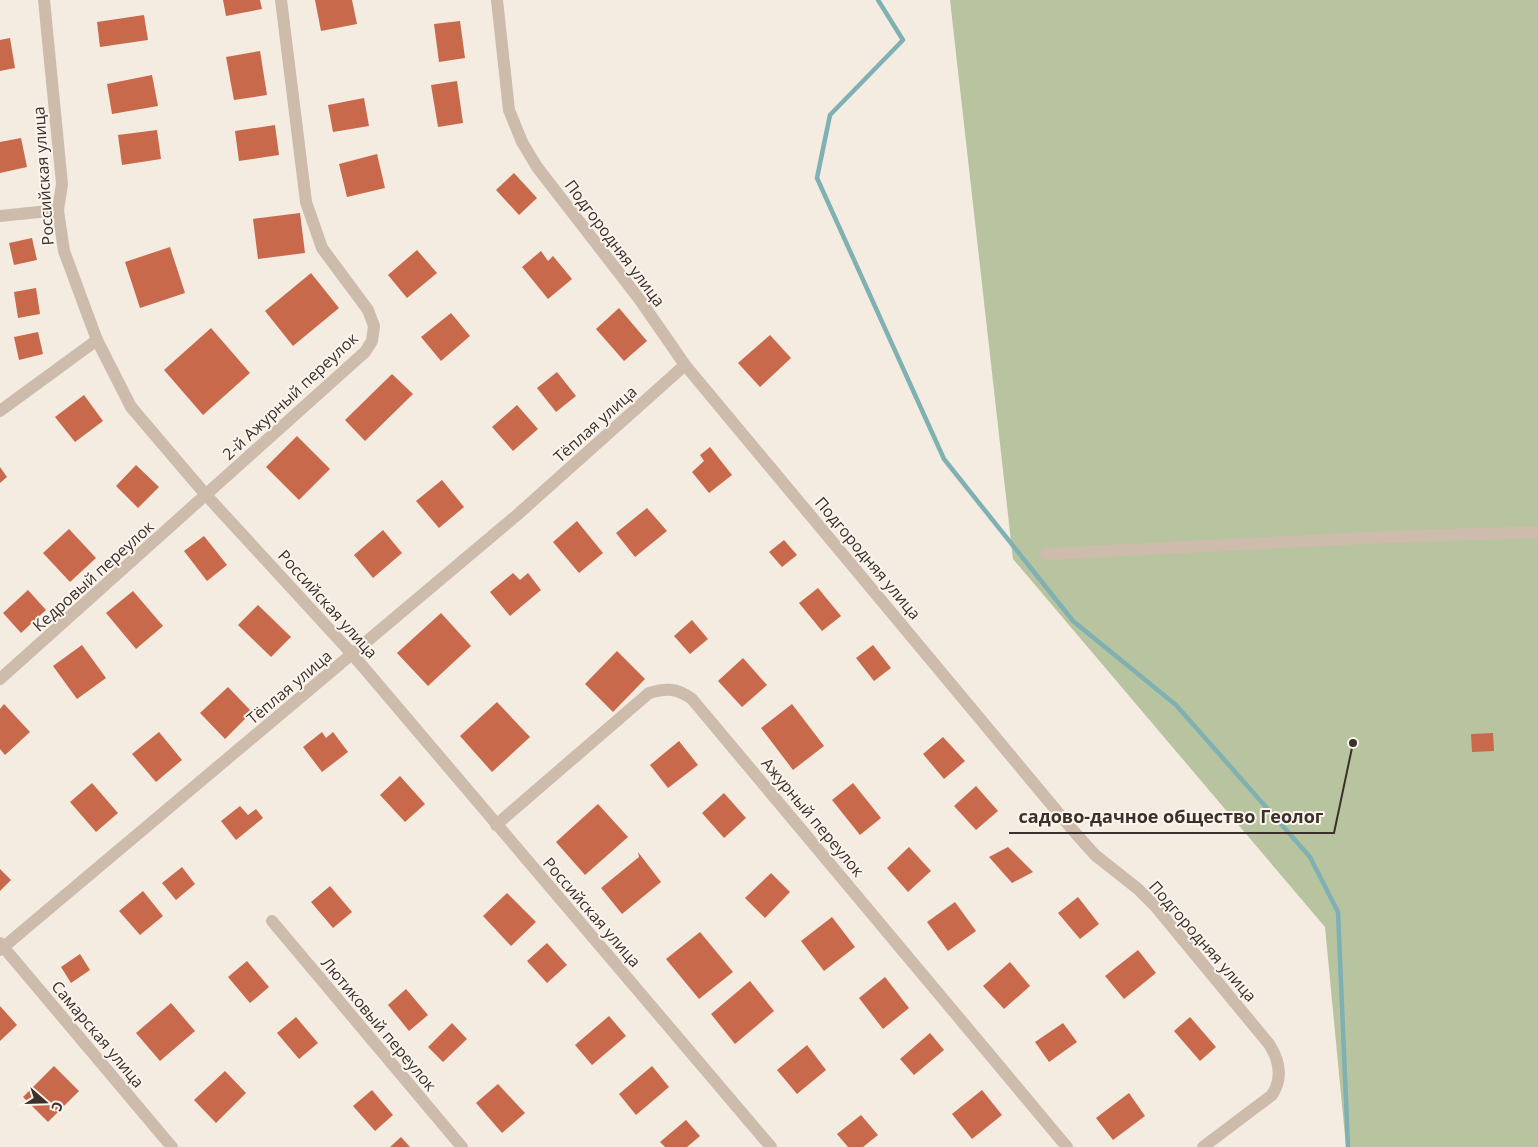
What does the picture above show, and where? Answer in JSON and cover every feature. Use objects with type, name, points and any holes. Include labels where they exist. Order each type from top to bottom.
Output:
[{"type":"street","name":"Российская улица","points":[[44,0],[62,184],[58,210],[64,251],[97,340],[131,407],[206,495],[353,655],[771,1147]]},
{"type":"street","name":"2-й Ажурный переулок","points":[[206,495],[365,352],[372,341],[374,326],[368,310],[322,248],[306,202],[281,0]]},
{"type":"street","name":"Подгородняя улица","points":[[497,0],[510,110],[522,142],[537,167],[640,300],[685,365],[1071,828],[1095,855],[1138,889],[1155,906],[1269,1044],[1278,1058],[1280,1071],[1276,1089],[1272,1096],[1203,1147]]},
{"type":"street","points":[[0,216],[58,210]]},
{"type":"street","points":[[0,411],[97,340]]},
{"type":"street","name":"Тёплая улица","points":[[1,947],[353,655],[518,515],[685,365]]},
{"type":"street","name":"Кедровый переулок","points":[[0,679],[206,495]]},
{"type":"street","points":[[1046,554],[1387,536],[1538,532]]},
{"type":"street","name":"Ажурный переулок","points":[[496,825],[649,693],[671,688],[682,692],[692,699],[1068,1147]]},
{"type":"street","name":"Лютиковый переулок","points":[[272,921],[462,1147]]},
{"type":"street","name":"Самарская улица","points":[[1,947],[172,1147]]},
{"type":"green space","points":[[950,0],[1538,0],[1538,1147],[1346,1147],[1325,927],[1013,559]]},
{"type":"building","points":[[223,0],[260,0],[262,9],[226,16]]},
{"type":"building","points":[[315,0],[352,0],[357,24],[321,31]]},
{"type":"building","points":[[144,15],[148,40],[100,47],[97,22]]},
{"type":"building","points":[[460,21],[465,58],[439,62],[434,24]]},
{"type":"building","points":[[10,38],[15,68],[0,71],[0,40]]},
{"type":"building","points":[[260,51],[267,95],[234,100],[226,57]]},
{"type":"building","points":[[152,75],[158,106],[112,114],[107,84]]},
{"type":"building","points":[[457,81],[463,123],[438,127],[431,85]]},
{"type":"building","points":[[364,98],[369,126],[333,132],[328,105]]},
{"type":"building","points":[[275,125],[279,155],[239,161],[235,131]]},
{"type":"building","points":[[157,130],[161,159],[122,165],[118,135]]},
{"type":"building","points":[[21,138],[27,167],[0,173],[0,142]]},
{"type":"building","points":[[377,154],[385,188],[347,197],[339,164]]},
{"type":"building","points":[[514,173],[537,198],[519,215],[496,190]]},
{"type":"building","points":[[300,213],[305,253],[258,259],[253,219]]},
{"type":"building","points":[[32,238],[37,260],[14,265],[9,243]]},
{"type":"building","points":[[170,247],[185,293],[140,308],[125,262]]},
{"type":"building","points":[[417,250],[437,273],[407,298],[388,275]]},
{"type":"building","points":[[541,251],[548,261],[553,256],[572,279],[548,299],[522,267]]},
{"type":"building","points":[[311,273],[339,308],[293,346],[265,311]]},
{"type":"building","points":[[36,288],[40,314],[18,318],[14,292]]},
{"type":"building","points":[[619,308],[647,341],[624,361],[596,329]]},
{"type":"building","points":[[451,313],[470,336],[441,361],[421,337]]},
{"type":"building","points":[[211,328],[250,373],[203,415],[164,370]]},
{"type":"building","points":[[38,332],[43,354],[19,360],[14,337]]},
{"type":"building","points":[[770,335],[791,358],[760,387],[738,363]]},
{"type":"building","points":[[557,372],[576,396],[556,412],[537,388]]},
{"type":"building","points":[[392,374],[413,394],[365,441],[345,420]]},
{"type":"building","points":[[84,395],[103,421],[75,442],[55,417]]},
{"type":"building","points":[[517,405],[538,429],[513,451],[492,427]]},
{"type":"building","points":[[297,436],[330,469],[299,500],[266,467]]},
{"type":"building","points":[[710,447],[732,475],[709,493],[692,472],[704,461],[700,455]]},
{"type":"building","points":[[136,465],[159,487],[138,508],[116,486]]},
{"type":"building","points":[[0,467],[7,477],[0,483]]},
{"type":"building","points":[[442,480],[464,507],[439,528],[416,501]]},
{"type":"building","points":[[647,508],[667,531],[635,557],[616,533]]},
{"type":"building","points":[[577,521],[603,553],[579,573],[553,542]]},
{"type":"building","points":[[69,529],[96,558],[70,582],[43,553]]},
{"type":"building","points":[[383,530],[402,553],[373,578],[354,555]]},
{"type":"building","points":[[204,536],[227,565],[207,581],[184,551]]},
{"type":"building","points":[[784,540],[797,555],[782,567],[769,552]]},
{"type":"building","points":[[513,573],[520,580],[528,573],[541,590],[510,616],[490,592]]},
{"type":"building","points":[[818,588],[841,616],[822,631],[799,603]]},
{"type":"building","points":[[28,590],[46,610],[21,633],[3,613]]},
{"type":"building","points":[[133,591],[163,626],[136,649],[106,613]]},
{"type":"building","points":[[258,605],[291,637],[271,657],[238,625]]},
{"type":"building","points":[[441,613],[471,646],[428,686],[397,653]]},
{"type":"building","points":[[692,620],[708,639],[690,654],[674,636]]},
{"type":"building","points":[[82,645],[106,678],[77,699],[53,666]]},
{"type":"building","points":[[873,645],[891,668],[874,681],[856,658]]},
{"type":"building","points":[[617,651],[645,679],[613,712],[585,684]]},
{"type":"building","points":[[743,658],[767,685],[742,707],[718,681]]},
{"type":"building","points":[[228,687],[252,712],[225,739],[200,713]]},
{"type":"building","points":[[497,702],[530,737],[492,772],[460,736]]},
{"type":"building","points":[[4,704],[30,732],[5,755],[0,749],[0,709]]},
{"type":"building","points":[[792,704],[824,746],[793,770],[761,728]]},
{"type":"building","points":[[159,732],[182,760],[156,782],[132,754]]},
{"type":"building","points":[[322,732],[326,738],[333,732],[348,752],[322,772],[303,747]]},
{"type":"building","points":[[1493,733],[1494,751],[1472,752],[1471,734]]},
{"type":"building","points":[[943,737],[965,761],[944,779],[923,754]]},
{"type":"building","points":[[679,741],[698,765],[668,788],[650,765]]},
{"type":"building","points":[[400,776],[425,804],[405,822],[380,795]]},
{"type":"building","points":[[92,783],[118,813],[96,832],[70,802]]},
{"type":"building","points":[[853,783],[881,818],[860,835],[832,800]]},
{"type":"building","points":[[976,786],[998,811],[976,830],[954,806]]},
{"type":"building","points":[[724,793],[746,818],[724,838],[702,813]]},
{"type":"building","points":[[598,804],[628,837],[585,875],[556,842]]},
{"type":"building","points":[[240,806],[248,815],[256,809],[263,818],[236,840],[221,821]]},
{"type":"building","points":[[909,847],[931,871],[908,892],[887,868]]},
{"type":"building","points":[[1008,847],[1033,872],[1012,883],[989,857]]},
{"type":"building","points":[[638,852],[661,882],[622,914],[601,888],[639,857]]},
{"type":"building","points":[[182,867],[195,884],[176,900],[162,883]]},
{"type":"building","points":[[0,869],[11,880],[0,891]]},
{"type":"building","points":[[771,873],[790,892],[765,918],[745,898]]},
{"type":"building","points":[[330,886],[352,912],[333,928],[311,902]]},
{"type":"building","points":[[143,891],[163,916],[140,935],[119,911]]},
{"type":"building","points":[[507,893],[536,922],[511,946],[483,916]]},
{"type":"building","points":[[1078,897],[1099,924],[1080,939],[1058,913]]},
{"type":"building","points":[[955,902],[976,931],[948,951],[927,922]]},
{"type":"building","points":[[832,917],[855,947],[824,971],[801,941]]},
{"type":"building","points":[[700,932],[733,972],[699,999],[666,959]]},
{"type":"building","points":[[547,943],[567,965],[547,983],[527,961]]},
{"type":"building","points":[[1138,950],[1156,973],[1124,999],[1105,976]]},
{"type":"building","points":[[80,954],[90,970],[71,983],[61,967]]},
{"type":"building","points":[[247,961],[269,987],[250,1003],[228,977]]},
{"type":"building","points":[[1010,962],[1030,986],[1004,1009],[983,986]]},
{"type":"building","points":[[885,977],[909,1008],[883,1029],[859,998]]},
{"type":"building","points":[[750,981],[774,1011],[735,1044],[711,1014]]},
{"type":"building","points":[[406,989],[428,1015],[409,1031],[388,1005]]},
{"type":"building","points":[[171,1003],[195,1031],[160,1061],[136,1033]]},
{"type":"building","points":[[0,1006],[17,1025],[0,1041]]},
{"type":"building","points":[[609,1016],[626,1036],[592,1065],[575,1045]]},
{"type":"building","points":[[296,1017],[318,1043],[299,1059],[277,1033]]},
{"type":"building","points":[[1190,1017],[1216,1047],[1200,1061],[1174,1031]]},
{"type":"building","points":[[452,1023],[467,1039],[443,1062],[428,1047]]},
{"type":"building","points":[[1063,1023],[1077,1042],[1049,1062],[1035,1042]]},
{"type":"building","points":[[930,1033],[944,1050],[914,1075],[900,1059]]},
{"type":"building","points":[[807,1045],[826,1070],[797,1094],[777,1070]]},
{"type":"building","points":[[54,1066],[79,1091],[48,1122],[23,1097]]},
{"type":"building","points":[[652,1066],[669,1087],[636,1115],[619,1094]]},
{"type":"building","points":[[225,1071],[246,1093],[216,1123],[194,1100]]},
{"type":"building","points":[[498,1084],[525,1113],[502,1133],[476,1103]]},
{"type":"building","points":[[372,1090],[393,1115],[375,1131],[353,1106]]},
{"type":"building","points":[[982,1090],[1002,1115],[972,1139],[952,1114]]},
{"type":"building","points":[[1129,1093],[1145,1116],[1113,1140],[1096,1118]]},
{"type":"building","points":[[861,1115],[878,1135],[863,1147],[848,1147],[837,1134]]},
{"type":"building","points":[[686,1120],[700,1136],[687,1147],[665,1147],[660,1142]]},
{"type":"building","points":[[401,1137],[410,1147],[390,1147]]},
{"type":"waterway","points":[[878,0],[903,40],[830,115],[817,178],[944,459],[1073,621],[1176,705],[1310,857],[1338,912],[1348,1147]]},
{"type":"place","name":"садово-дачное общество Геолог","points":[[1353,743]]}]
